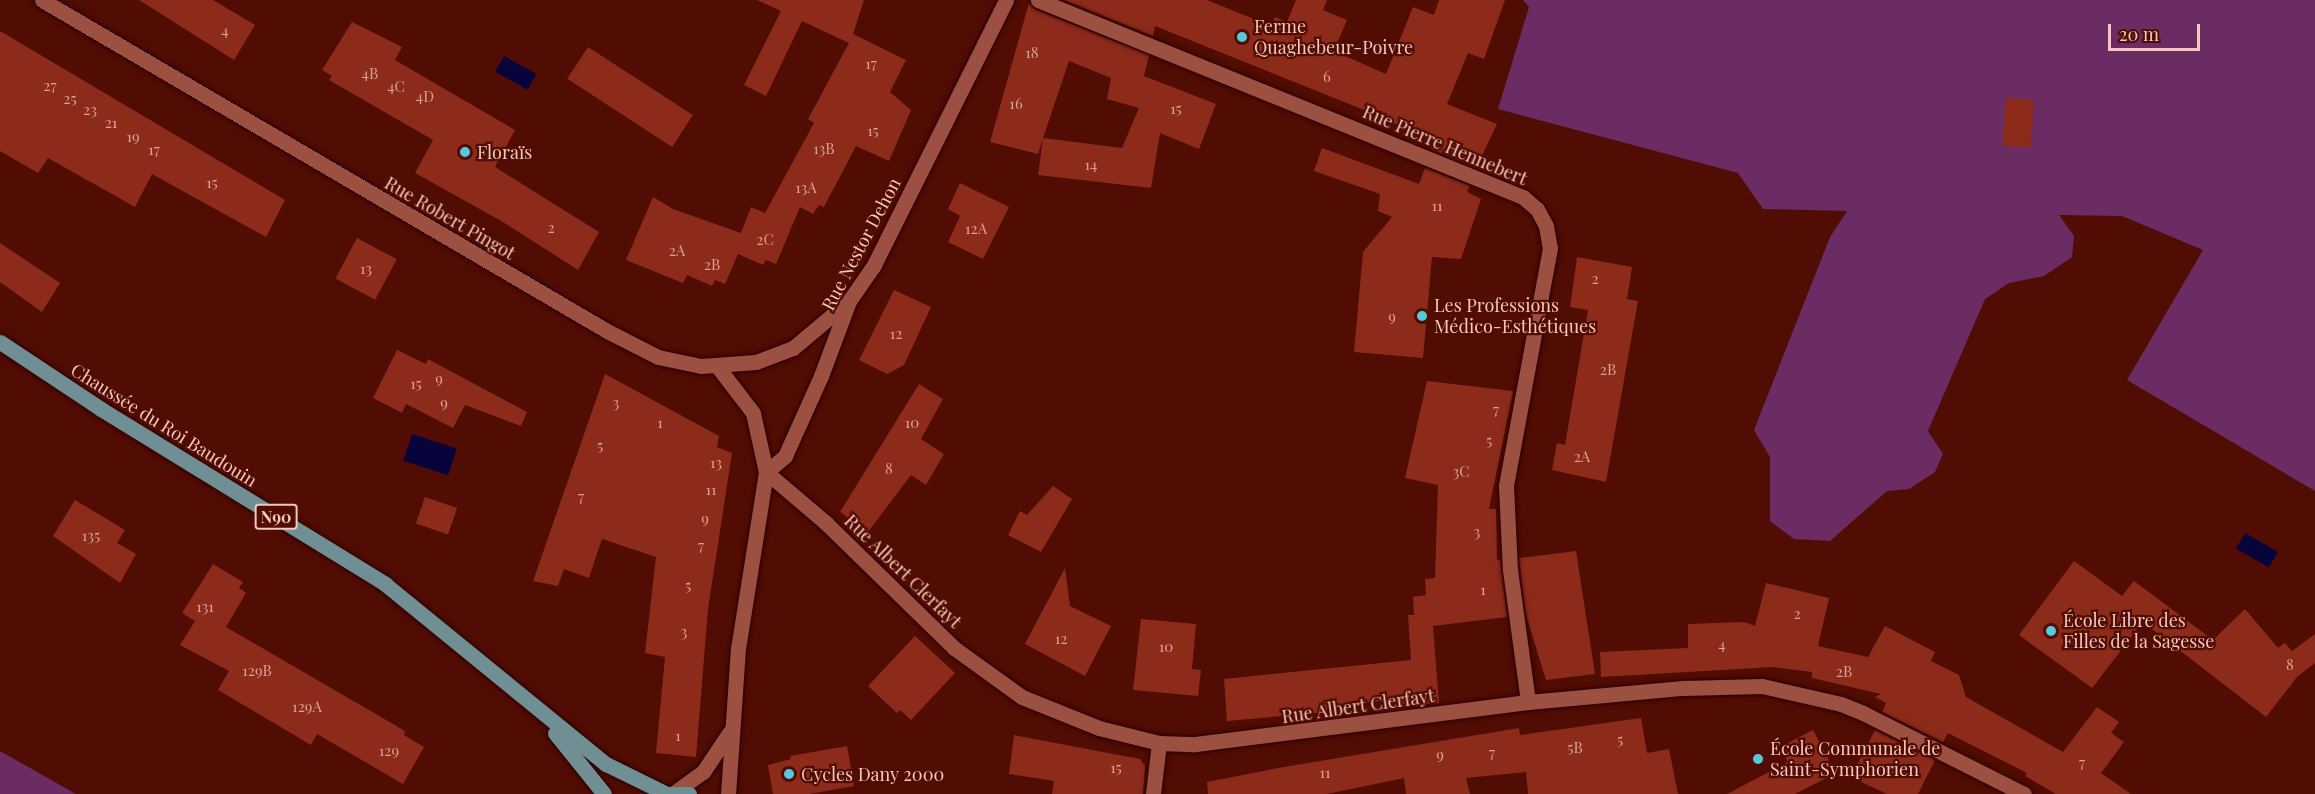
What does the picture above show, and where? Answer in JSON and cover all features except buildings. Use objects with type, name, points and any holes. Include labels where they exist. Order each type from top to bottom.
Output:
[{"type":"main road","name":"Chaussée du Roi Baudouin","points":[[0,342],[100,409],[385,584],[480,659],[538,712],[606,764],[673,793]]},
{"type":"main road","name":"Chaussée du Roi Baudouin","points":[[538,712],[604,794]]},
{"type":"street","name":"Rue Robert Pingot","points":[[42,0],[640,350],[679,362],[717,366],[756,362],[793,348],[849,301]]},
{"type":"street","name":"Rue Nestor Dehon","points":[[766,472],[784,456],[821,376],[849,301],[874,265],[1006,0]]},
{"type":"street","name":"Rue Pierre Hennebert","points":[[1038,0],[1522,197],[1538,209],[1546,226],[1550,248],[1506,486],[1510,570],[1528,702]]},
{"type":"street","points":[[717,366],[753,413],[766,472],[752,548],[729,733],[732,765],[728,794]]},
{"type":"street","name":"Rue Albert Clerfayt","points":[[766,472],[826,523],[954,648],[996,680],[1051,711],[1160,743],[1195,744],[1302,734],[1528,702],[1683,688],[1762,686],[1831,701],[1863,713],[2024,794]]},
{"type":"street","points":[[673,793],[703,772],[729,733]]},
{"type":"street","points":[[1153,794],[1160,743]]},
{"type":"shaded area","points":[[1523,0],[2315,0],[2315,491],[2127,380],[2203,250],[2122,216],[2059,215],[2074,236],[2072,257],[2044,276],[2009,283],[1985,299],[1928,431],[1943,454],[1935,472],[1909,489],[1887,491],[1830,541],[1794,539],[1770,521],[1770,457],[1754,430],[1830,237],[1847,211],[1763,209],[1738,173],[1498,109],[1529,7]]},
{"type":"shaded area","points":[[504,56],[536,74],[528,90],[495,72]]},
{"type":"shaded area","points":[[412,434],[457,449],[448,475],[403,461]]},
{"type":"shaded area","points":[[2245,533],[2278,552],[2269,568],[2236,549]]},
{"type":"shaded area","points":[[0,751],[76,794],[0,794]]},
{"type":"place","name":"Ferme Quaghebeur-Poivre","points":[[1242,37]]},
{"type":"place","name":"Floraïs","points":[[465,152]]},
{"type":"place","name":"Les Professions Médico-Esthétiques","points":[[1422,316]]},
{"type":"place","name":"École Libre des Filles de la Sagesse","points":[[2051,631]]},
{"type":"place","name":"École Communale de Saint-Symphorien","points":[[1758,759]]},
{"type":"place","name":"Cycles Dany 2000","points":[[789,774]]}]
